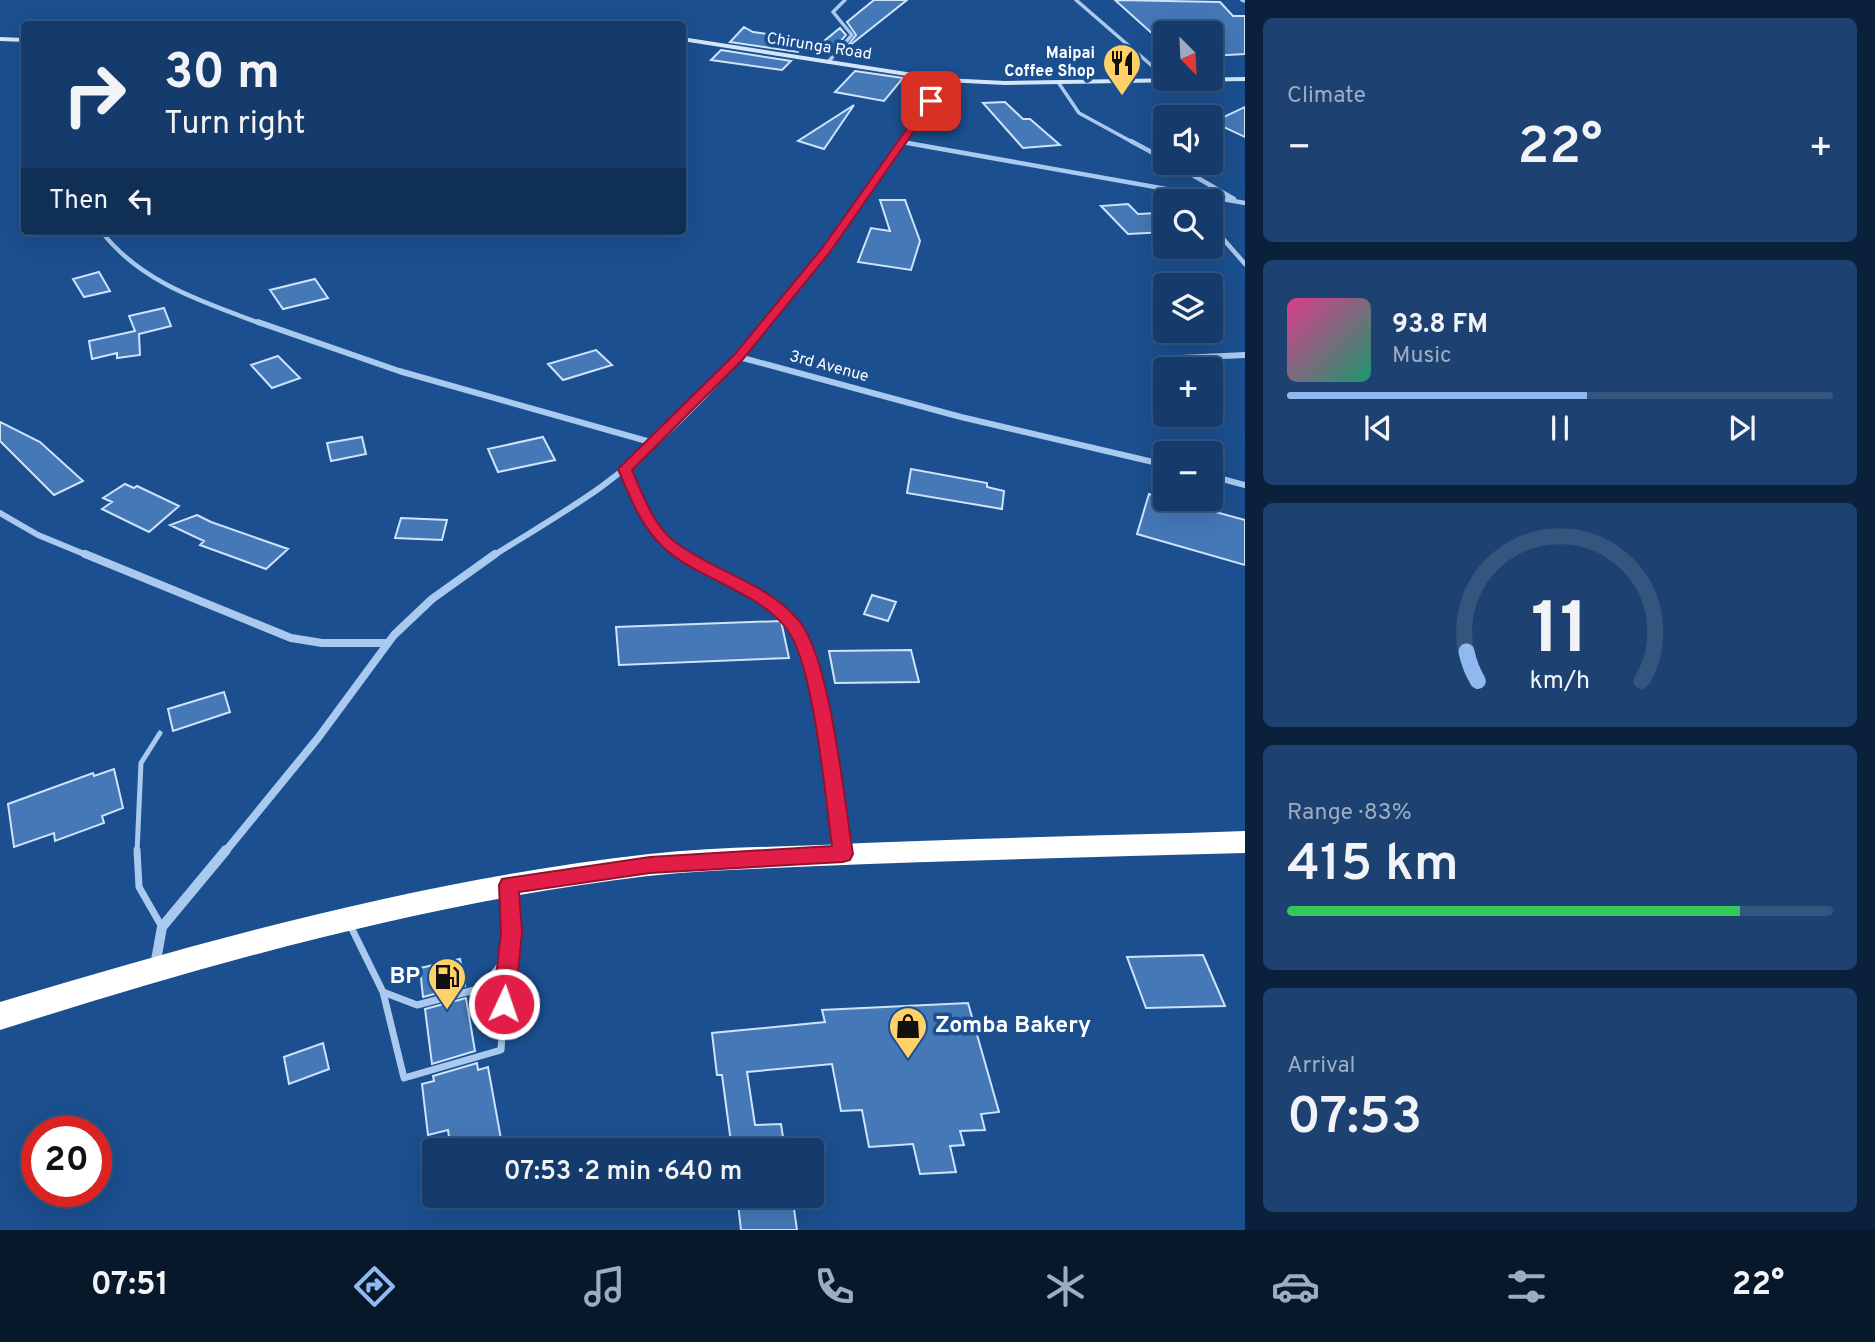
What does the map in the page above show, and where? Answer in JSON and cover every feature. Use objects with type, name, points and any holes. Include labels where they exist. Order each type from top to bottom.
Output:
[{"type":"highway","points":[[0,1016],[154,968],[347,920],[509,885],[650,865],[843,854],[1245,842]]},
{"type":"street","points":[[828,62],[852,35],[833,12],[845,0]]},
{"type":"street","points":[[1076,0],[1153,68]]},
{"type":"street","points":[[0,39],[21,40]]},
{"type":"street","name":"Chirunga Road","points":[[686,40],[945,80],[1058,82],[1153,79]]},
{"type":"street","name":"Chirunga Road","points":[[1223,79],[1245,79]]},
{"type":"street","points":[[154,968],[162,927],[320,736],[386,643],[428,602],[625,469],[654,443],[739,357],[827,250],[945,80]]},
{"type":"street","points":[[1058,82],[1079,113],[1153,153]]},
{"type":"street","points":[[902,142],[1165,189]]},
{"type":"street","points":[[1192,175],[1238,202]]},
{"type":"street","points":[[1223,199],[1245,203]]},
{"type":"street","points":[[104,235],[116,252],[143,271],[218,307],[327,350],[654,443]]},
{"type":"street","points":[[1223,239],[1245,264]]},
{"type":"street","points":[[1202,357],[1245,355]]},
{"type":"street","name":"3rd Avenue","points":[[739,357],[961,417],[1153,463]]},
{"type":"street","points":[[625,469],[647,519],[669,545],[761,598],[781,612],[795,628],[813,665],[843,854]]},
{"type":"street","points":[[1223,479],[1245,485]]},
{"type":"street","points":[[0,513],[38,535],[290,638],[322,643],[386,643]]},
{"type":"lane","points":[[160,733],[141,762],[137,859],[139,887],[162,927]]},
{"type":"lane","points":[[347,920],[383,992],[404,1078],[501,1050],[507,957],[512,932],[509,885]]},
{"type":"lane","points":[[383,992],[417,1005],[482,988],[507,957]]},
{"type":"building","points":[[874,0],[907,0],[844,50],[856,35],[847,22]]},
{"type":"building","points":[[1115,0],[1220,2],[1233,16],[1245,16],[1245,54],[1223,55],[1223,21],[1153,21],[1153,34]]},
{"type":"building","points":[[744,27],[753,32],[808,40],[798,52],[730,42]]},
{"type":"building","points":[[840,28],[846,35],[834,49],[818,46]]},
{"type":"building","points":[[721,50],[791,61],[782,70],[711,60]]},
{"type":"building","points":[[855,71],[903,78],[884,101],[835,92]]},
{"type":"building","points":[[1005,102],[1023,119],[1030,119],[1060,145],[1023,148],[983,103]]},
{"type":"building","points":[[854,105],[824,149],[798,141]]},
{"type":"building","points":[[1245,107],[1245,137],[1223,127],[1223,117]]},
{"type":"building","points":[[880,200],[905,200],[920,241],[911,270],[858,262],[871,228],[890,231]]},
{"type":"building","points":[[1128,204],[1138,214],[1153,213],[1153,233],[1128,234],[1101,206]]},
{"type":"building","points":[[99,272],[110,291],[84,297],[73,279]]},
{"type":"building","points":[[315,279],[328,298],[283,309],[270,290]]},
{"type":"building","points":[[164,308],[171,326],[139,334],[140,355],[117,358],[117,353],[92,359],[89,341],[135,331],[129,316]]},
{"type":"building","points":[[596,350],[612,365],[563,380],[548,364]]},
{"type":"building","points":[[278,356],[300,378],[272,388],[251,365]]},
{"type":"building","points":[[0,422],[40,442],[83,481],[54,495],[0,441]]},
{"type":"building","points":[[362,437],[366,454],[331,461],[327,443]]},
{"type":"building","points":[[543,437],[555,460],[498,472],[488,449]]},
{"type":"building","points":[[911,469],[987,483],[987,487],[1004,491],[1002,509],[907,493]]},
{"type":"building","points":[[125,484],[134,488],[137,486],[179,506],[149,532],[102,509],[112,502],[103,498]]},
{"type":"building","points":[[1149,494],[1153,495],[1153,511],[1212,511],[1245,520],[1245,565],[1137,534]]},
{"type":"building","points":[[197,515],[288,549],[266,569],[200,545],[204,541],[170,525]]},
{"type":"building","points":[[401,518],[447,520],[442,540],[395,538]]},
{"type":"building","points":[[872,595],[896,602],[888,621],[864,614]]},
{"type":"building","points":[[781,621],[789,658],[619,665],[616,627]]},
{"type":"building","points":[[911,650],[919,682],[835,683],[829,651]]},
{"type":"building","points":[[224,692],[230,712],[173,731],[168,709]]},
{"type":"building","points":[[114,769],[123,808],[102,816],[104,823],[55,841],[54,833],[14,847],[8,804],[93,773],[94,776]]},
{"type":"building","points":[[1203,955],[1225,1006],[1146,1008],[1127,957]]},
{"type":"building","points":[[460,959],[465,986],[423,997],[420,968]]},
{"type":"building","points":[[466,998],[475,1051],[432,1064],[425,1009]]},
{"type":"building","name":"Zomba Bakery","points":[[968,1003],[999,1112],[981,1114],[985,1130],[960,1131],[964,1145],[950,1146],[956,1172],[920,1174],[913,1144],[869,1147],[862,1110],[841,1111],[832,1064],[747,1072],[755,1125],[781,1124],[783,1138],[730,1138],[722,1075],[717,1075],[712,1033],[825,1022],[822,1010]]},
{"type":"building","points":[[323,1043],[329,1069],[289,1084],[284,1057]]},
{"type":"building","points":[[477,1063],[478,1070],[488,1067],[501,1138],[449,1138],[448,1130],[428,1135],[422,1084],[434,1081],[433,1076]]},
{"type":"building","points":[[738,1208],[794,1208],[797,1230],[741,1230]]},
{"type":"place","name":"Maipai Coffee Shop","points":[[1122,97]]},
{"type":"place","name":"BP","points":[[447,1011]]},
{"type":"place","name":"Zomba Bakery","points":[[908,1060]]},
{"type":"route","points":[[504,1004],[507,957],[512,932],[509,885],[650,865],[843,854],[813,665],[795,628],[781,612],[761,598],[669,545],[647,519],[625,469],[739,357],[827,250],[931,101]]}]
